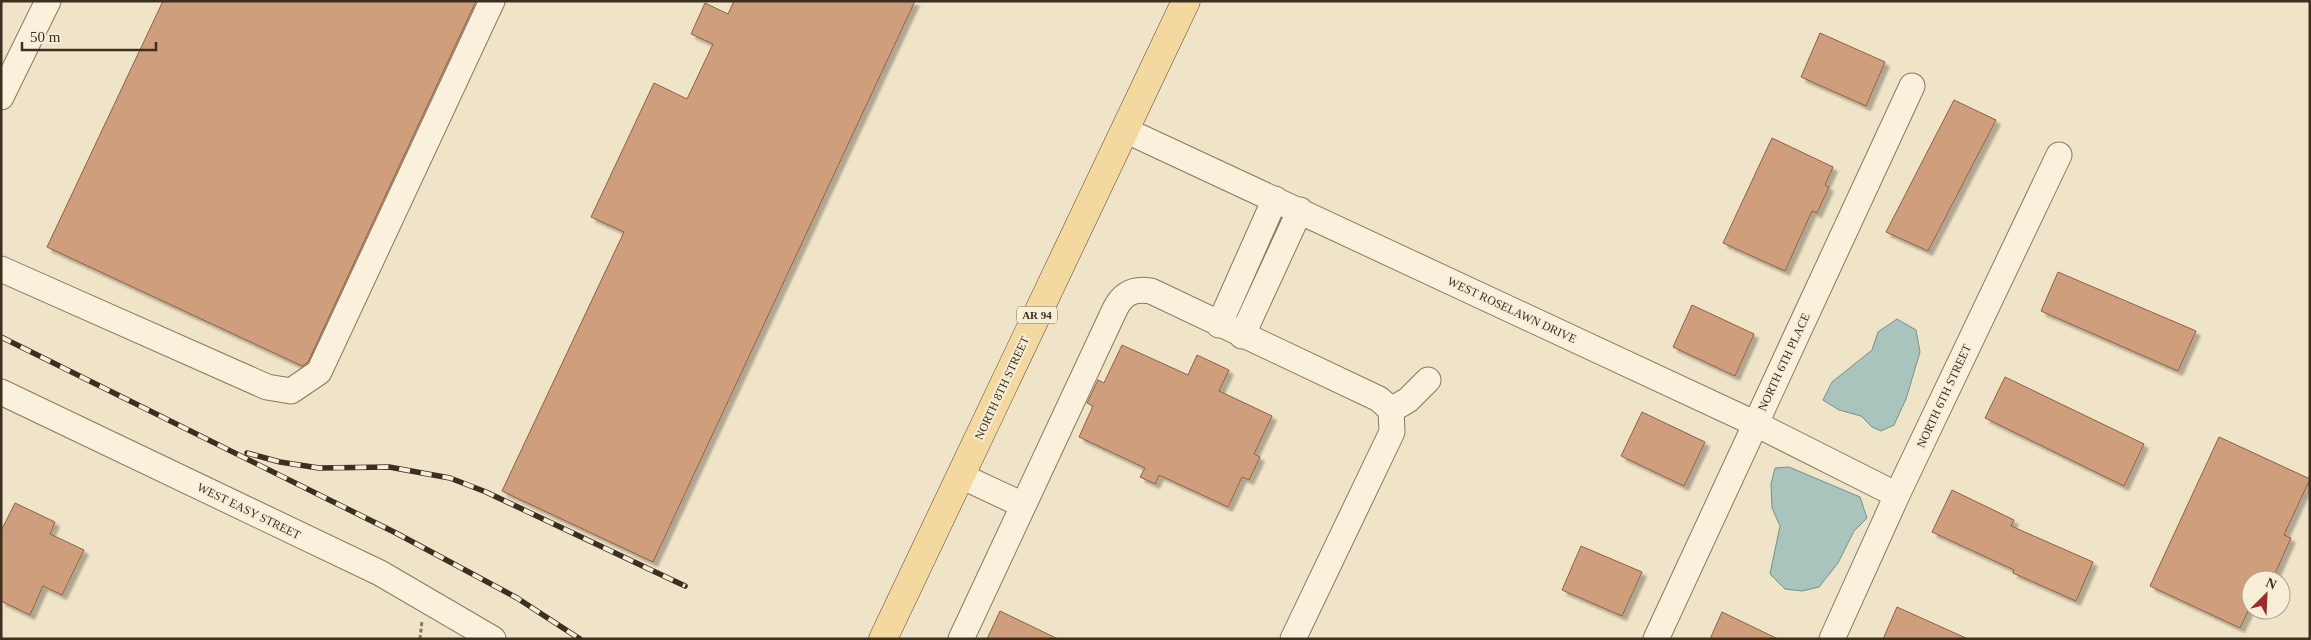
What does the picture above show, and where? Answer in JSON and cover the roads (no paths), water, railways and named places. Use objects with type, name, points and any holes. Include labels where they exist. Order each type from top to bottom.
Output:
[{"type":"main road","name":"NORTH 8TH STREET","points":[[883,639],[1186,1]]},
{"type":"street","points":[[1,97],[48,1]]},
{"type":"street","points":[[1,269],[267,387],[291,391],[319,372],[492,1]]},
{"type":"street","name":"NORTH 6TH PLACE","points":[[1656,639],[1912,86]]},
{"type":"street","name":"WEST ROSELAWN DRIVE","points":[[1125,130],[1756,424],[1897,495]]},
{"type":"street","name":"NORTH 6TH STREET","points":[[1832,639],[1897,495],[2059,155]]},
{"type":"street","points":[[1219,325],[1276,199]]},
{"type":"street","points":[[1242,336],[1300,210]]},
{"type":"street","points":[[961,639],[1120,300],[1133,291],[1151,292],[1379,399],[1391,410],[1392,432],[1293,639]]},
{"type":"street","points":[[1391,410],[1408,400],[1428,380]]},
{"type":"street","name":"WEST EASY STREET","points":[[1,392],[380,573],[493,639]]},
{"type":"street","points":[[961,476],[1023,505]]},
{"type":"water","points":[[1897,319],[1916,330],[1920,352],[1906,399],[1894,425],[1881,431],[1872,427],[1861,416],[1839,410],[1823,400],[1832,382],[1872,350],[1878,332]]},
{"type":"water","points":[[1789,467],[1860,497],[1867,518],[1854,531],[1838,563],[1819,587],[1802,591],[1785,589],[1770,574],[1780,526],[1772,508],[1771,484],[1775,468]]},
{"type":"railway","points":[[1,337],[396,533],[517,598],[580,639]]},
{"type":"railway","points":[[247,453],[280,462],[319,468],[389,467],[450,478],[486,492],[685,586]]}]
